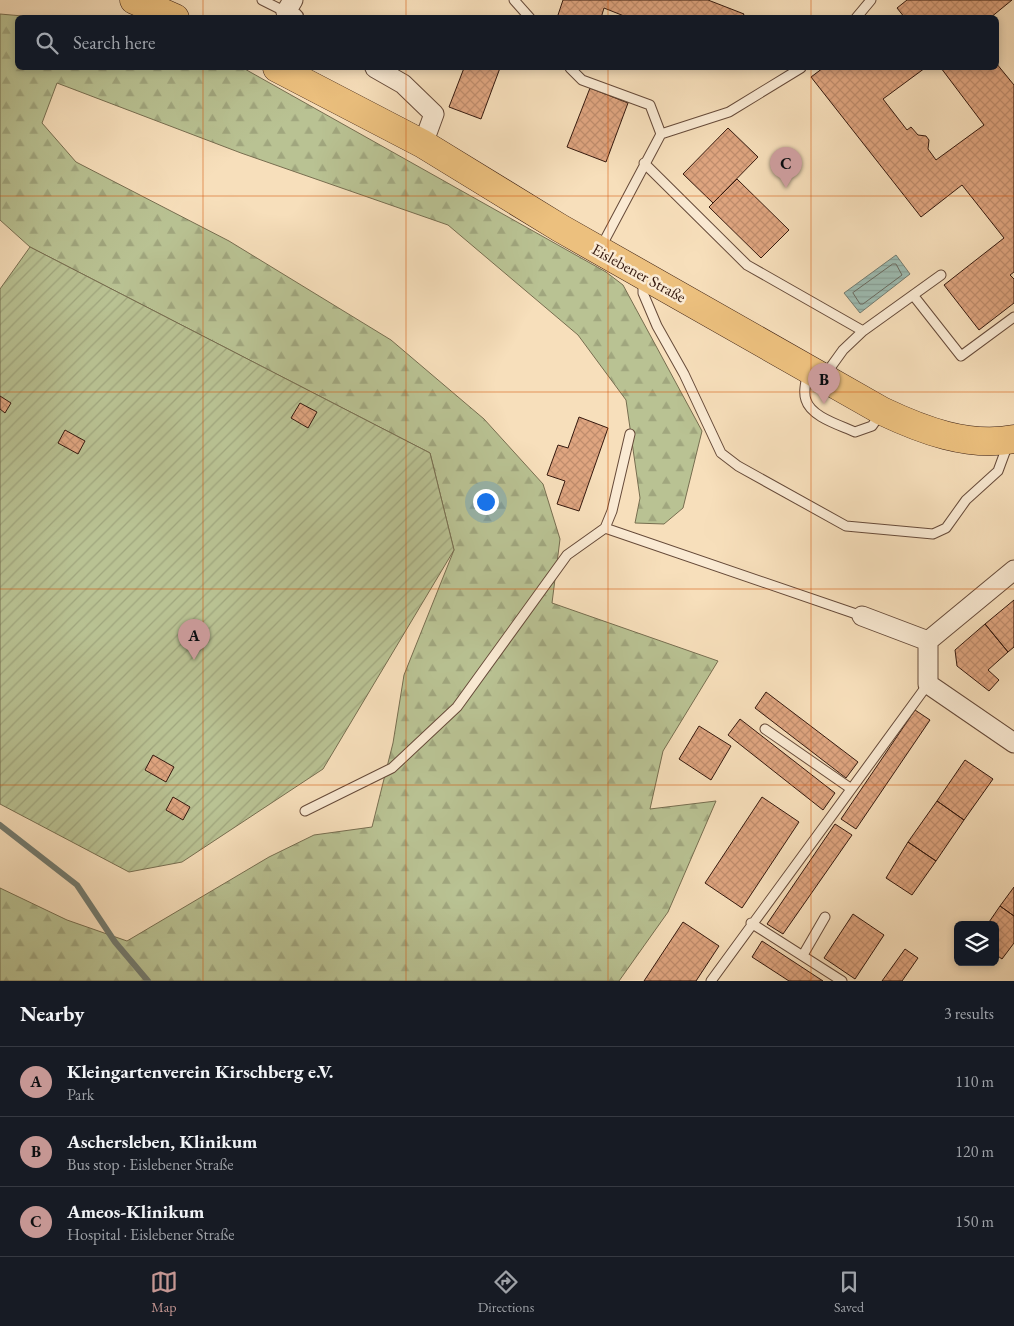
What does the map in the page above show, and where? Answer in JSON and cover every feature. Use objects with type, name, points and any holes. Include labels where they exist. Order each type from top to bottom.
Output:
[{"type":"main road","points":[[134,0],[168,15]]},
{"type":"main road","name":"Eislebener Straße","points":[[281,70],[423,144],[599,250],[882,411],[928,431],[945,435],[988,441],[1011,440]]},
{"type":"street","points":[[378,70],[402,84],[434,114],[423,144]]},
{"type":"street","points":[[928,641],[1014,570]]},
{"type":"street","points":[[862,616],[928,641]]},
{"type":"street","points":[[928,641],[928,684],[1014,743]]},
{"type":"lane","points":[[262,0],[291,10]]},
{"type":"lane","points":[[514,0],[527,15]]},
{"type":"lane","points":[[858,15],[870,0]]},
{"type":"lane","points":[[572,70],[582,80],[650,104],[661,134]]},
{"type":"lane","points":[[599,250],[661,134],[729,112],[798,70]]},
{"type":"lane","points":[[644,163],[748,265],[863,330]]},
{"type":"lane","points":[[643,275],[643,293],[657,326],[684,374],[721,453],[738,466],[846,526],[933,534],[946,528],[966,500],[998,471],[1011,440]]},
{"type":"lane","points":[[815,374],[863,330],[940,275]]},
{"type":"lane","points":[[913,295],[961,356],[1014,317]]},
{"type":"lane","points":[[305,811],[392,768],[457,707],[562,561],[580,544],[605,528],[612,511],[630,434]]},
{"type":"lane","points":[[605,528],[862,616]]},
{"type":"lane","points":[[711,981],[751,923],[928,684]]},
{"type":"lane","points":[[766,729],[850,788]]},
{"type":"lane","points":[[803,955],[825,917]]},
{"type":"lane","points":[[751,923],[842,981]]},
{"type":"green space","points":[[0,14],[15,15],[15,70],[247,70],[606,272],[623,285],[702,431],[683,508],[664,524],[635,523],[640,498],[626,400],[578,335],[448,225],[241,153],[57,83],[42,123],[76,162],[229,241],[391,340],[484,419],[543,484],[560,539],[552,603],[718,661],[663,751],[650,809],[716,801],[668,912],[619,981],[0,981],[0,888],[67,920],[127,941],[269,857],[314,835],[372,827],[393,743],[404,675],[454,550],[430,453],[30,247],[0,220]]},
{"type":"green space","points":[[30,247],[430,453],[454,550],[323,769],[182,862],[129,872],[0,804],[0,289]]},
{"type":"water","points":[[896,255],[910,274],[860,313],[844,293]]},
{"type":"building","points":[[563,0],[708,0],[744,14],[622,15],[604,8],[602,15],[558,15]]},
{"type":"building","points":[[907,0],[1012,0],[994,15],[903,15],[897,8]]},
{"type":"building","points":[[999,67],[1014,85],[1014,272],[1010,275],[1014,279],[1014,303],[979,330],[944,285],[1004,238],[962,185],[921,217],[811,77],[820,70],[922,70],[883,99],[907,130],[911,127],[918,135],[926,136],[929,140],[928,149],[936,160],[984,125],[943,70],[999,70]]},
{"type":"building","points":[[463,70],[499,70],[481,119],[449,107]]},
{"type":"building","points":[[590,88],[628,103],[606,162],[567,147]]},
{"type":"building","points":[[728,128],[758,157],[713,203],[683,174]]},
{"type":"building","points":[[737,179],[789,230],[761,258],[709,207]]},
{"type":"building","points":[[0,396],[11,403],[5,413],[0,409]]},
{"type":"building","points":[[300,403],[317,412],[308,428],[291,418]]},
{"type":"building","points":[[579,417],[608,428],[579,511],[557,504],[565,481],[547,475],[558,445],[568,448]]},
{"type":"building","points":[[65,430],[85,441],[78,454],[58,443]]},
{"type":"building","points":[[1014,600],[1014,647],[1008,652],[985,624]]},
{"type":"building","points":[[985,624],[1008,652],[988,670],[999,680],[989,691],[957,666],[955,650]]},
{"type":"building","points":[[766,692],[858,762],[846,778],[755,708]]},
{"type":"building","points":[[915,710],[930,720],[856,829],[841,819]]},
{"type":"building","points":[[740,719],[835,793],[823,810],[728,735]]},
{"type":"building","points":[[699,726],[731,746],[711,780],[679,759]]},
{"type":"building","points":[[153,755],[174,767],[166,782],[145,770]]},
{"type":"building","points":[[965,760],[993,779],[964,820],[937,801]]},
{"type":"building","points":[[173,797],[190,807],[183,820],[166,810]]},
{"type":"building","points":[[762,797],[799,822],[742,908],[705,883]]},
{"type":"building","points":[[937,801],[964,820],[936,861],[908,842]]},
{"type":"building","points":[[835,824],[852,835],[783,934],[767,924]]},
{"type":"building","points":[[908,842],[936,861],[912,895],[886,878]]},
{"type":"building","points":[[1014,887],[1014,916],[1000,906]]},
{"type":"building","points":[[1000,906],[1014,916],[1014,943],[1002,959],[999,957],[999,921],[990,921]]},
{"type":"building","points":[[853,914],[884,935],[855,979],[824,958]]},
{"type":"building","points":[[683,922],[719,946],[696,981],[644,981]]},
{"type":"building","points":[[762,941],[823,981],[789,981],[752,957]]},
{"type":"building","points":[[905,949],[918,958],[902,981],[882,981]]},
{"type":"waterway","points":[[0,825],[77,885],[115,942],[148,981]]},
{"type":"place","name":"Ameos-Klinikum","points":[[786,188]]},
{"type":"place","name":"Aschersleben, Klinikum","points":[[824,404]]},
{"type":"place","name":"Kleingartenverein Kirschberg e.V.","points":[[194,660]]}]
